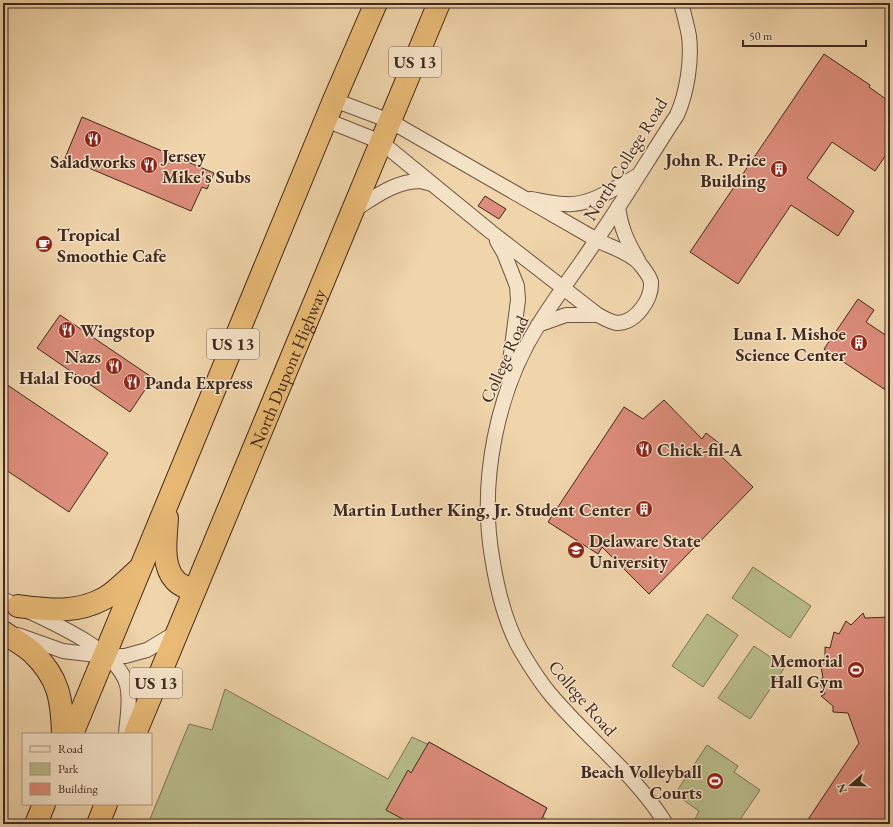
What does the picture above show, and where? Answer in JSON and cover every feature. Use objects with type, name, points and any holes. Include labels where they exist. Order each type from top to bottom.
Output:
[{"type":"highway","name":"US 13","points":[[72,733],[334,100],[376,3]]},
{"type":"highway","name":"North Dupont Highway","points":[[135,733],[439,3]]},
{"type":"highway","points":[[167,505],[166,558],[169,568],[174,580],[180,585],[194,592]]},
{"type":"highway","points":[[10,602],[52,610],[80,608],[106,598],[141,568]]},
{"type":"highway","points":[[3,632],[32,653],[46,668],[56,685],[62,704],[63,733]]},
{"type":"highway","points":[[36,824],[44,805]]},
{"type":"highway","points":[[98,824],[106,805]]},
{"type":"street","name":"North College Road","points":[[597,240],[677,115],[683,102],[689,55],[689,36],[681,3]]},
{"type":"street","points":[[334,100],[390,121],[597,240],[631,256],[639,262]]},
{"type":"street","points":[[326,120],[381,142],[491,232],[598,315],[618,323],[629,320],[639,312],[646,303],[651,280],[626,239],[620,221],[618,207]]},
{"type":"street","points":[[522,197],[566,205],[582,203],[598,197],[638,176]]},
{"type":"street","points":[[352,211],[384,191],[400,184],[420,182],[432,184]]},
{"type":"street","points":[[491,232],[504,252],[517,286],[518,300],[505,395]]},
{"type":"street","points":[[563,287],[597,240]]},
{"type":"street","name":"College Road","points":[[563,287],[529,340],[505,395],[492,452],[488,485],[490,545],[495,579],[511,631],[527,661],[551,695],[637,786],[666,824]]},
{"type":"street","points":[[538,325],[566,315],[598,315]]},
{"type":"street","points":[[10,602],[80,636],[119,669],[127,684],[128,702],[126,733]]},
{"type":"street","points":[[3,628],[63,651],[105,656],[125,656],[147,650],[177,632]]},
{"type":"green space","points":[[753,567],[811,606],[790,638],[732,598]]},
{"type":"green space","points":[[707,614],[738,635],[703,687],[672,666]]},
{"type":"green space","points":[[754,646],[785,667],[750,719],[718,698]]},
{"type":"green space","points":[[225,689],[388,779],[412,737],[427,744],[429,742],[547,808],[543,817],[553,824],[148,824],[189,724],[212,730]]},
{"type":"green space","name":"Beach Volleyball Courts","points":[[707,745],[738,766],[734,772],[760,790],[737,824],[703,824],[695,819],[699,811],[675,794]]},
{"type":"building","name":"John R. Price Building","points":[[824,54],[870,85],[869,87],[890,102],[890,149],[875,171],[832,142],[807,178],[854,211],[838,236],[791,205],[738,284],[690,252]]},
{"type":"building","points":[[82,117],[214,173],[207,189],[202,187],[191,211],[65,158]]},
{"type":"building","points":[[485,196],[506,209],[499,219],[478,206]]},
{"type":"building","name":"Luna I. Mishoe Science Center","points":[[858,299],[874,310],[866,322],[890,338],[890,393],[824,349]]},
{"type":"building","points":[[60,315],[153,378],[130,412],[37,348]]},
{"type":"building","points":[[3,382],[108,453],[69,512],[3,468]]},
{"type":"building","name":"Martin Luther King, Jr. Student Center","points":[[664,400],[702,439],[706,433],[723,446],[719,454],[753,487],[649,594],[602,547],[598,554],[548,522],[624,407],[643,419]]},
{"type":"building","points":[[863,613],[865,618],[890,617],[890,824],[805,824],[859,743],[848,713],[833,712],[833,706],[821,696],[825,694],[818,680],[823,678],[820,662],[825,662],[825,647],[830,648],[834,632],[839,634],[846,621],[851,625]]},
{"type":"building","points":[[429,742],[547,808],[539,824],[412,824],[386,810],[408,770],[411,773]]},
{"type":"place","name":"Saladworks","points":[[93,139]]},
{"type":"place","name":"Jersey Mike's Subs","points":[[149,165]]},
{"type":"place","name":"John R. Price Building","points":[[779,169]]},
{"type":"place","name":"Tropical Smoothie Cafe","points":[[44,244]]},
{"type":"place","name":"Wingstop","points":[[67,330]]},
{"type":"place","name":"Luna I. Mishoe Science Center","points":[[859,343]]},
{"type":"place","name":"Nazs Halal Food","points":[[114,366]]},
{"type":"place","name":"Panda Express","points":[[132,382]]},
{"type":"place","name":"Chick-fil-A","points":[[644,449]]},
{"type":"place","name":"Martin Luther King, Jr. Student Center","points":[[644,509]]},
{"type":"place","name":"Delaware State University","points":[[576,550]]},
{"type":"place","name":"Memorial Hall Gym","points":[[856,670]]},
{"type":"place","name":"Beach Volleyball Courts","points":[[715,781]]}]
